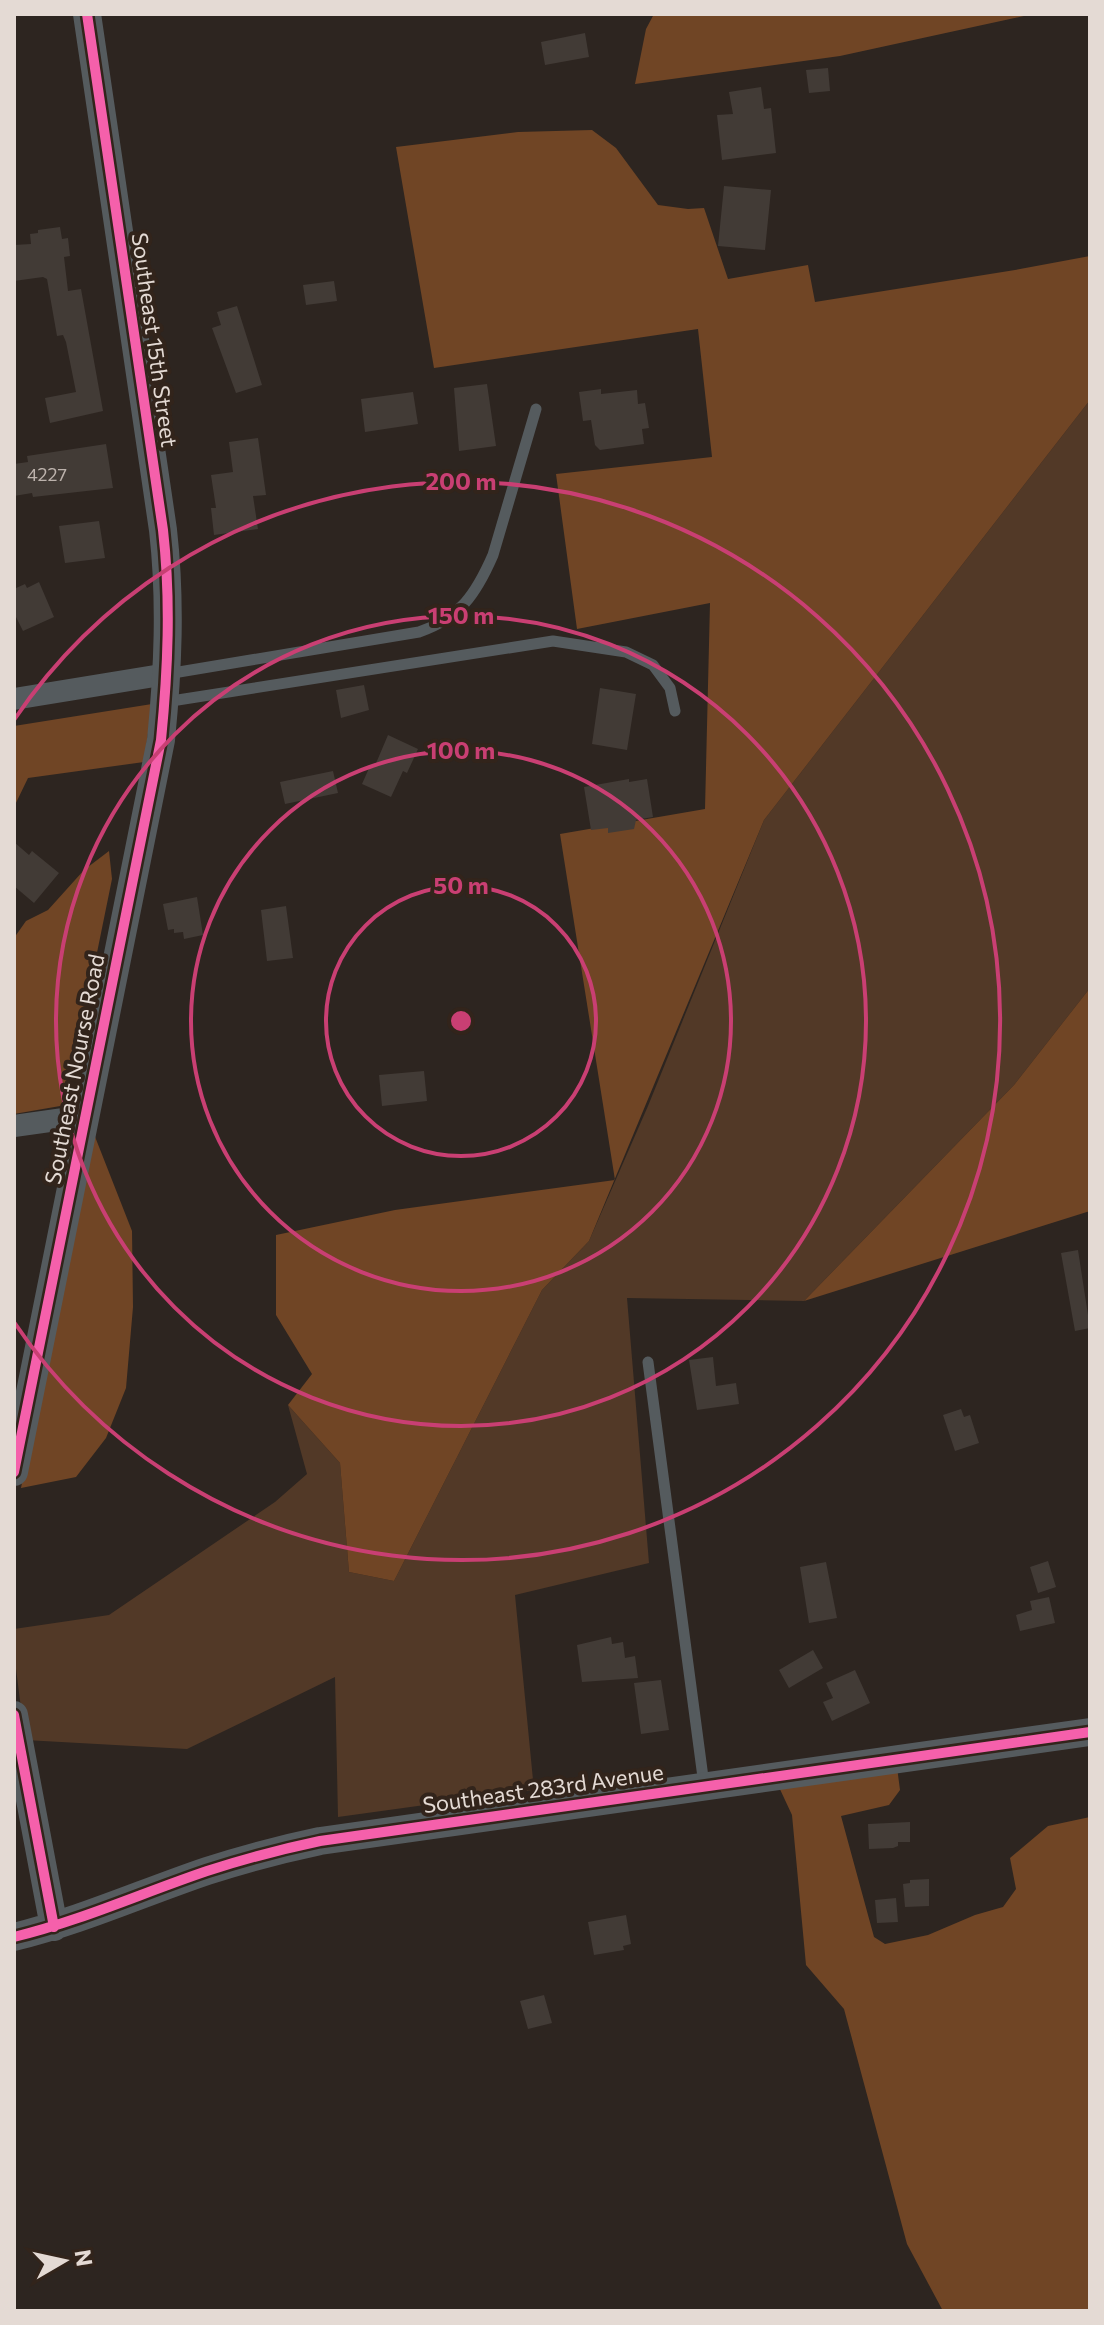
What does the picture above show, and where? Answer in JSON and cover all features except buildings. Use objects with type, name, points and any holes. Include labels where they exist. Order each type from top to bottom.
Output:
[{"type":"street","name":"Southeast 15th Street","points":[[87,14],[163,530],[169,582],[166,688]]},
{"type":"street","points":[[14,699],[166,688]]},
{"type":"street","name":"Southeast Nourse Road","points":[[14,1472],[161,740],[166,688]]},
{"type":"street","points":[[14,1126],[85,1116]]},
{"type":"street","points":[[14,1715],[54,1927]]},
{"type":"street","name":"Southeast 283rd Avenue","points":[[14,1937],[54,1927],[265,1853],[320,1841],[1090,1732]]},
{"type":"lane","points":[[166,688],[419,632],[450,619],[483,578],[493,555],[536,409]]},
{"type":"lane","points":[[166,688],[553,641],[626,652],[653,665],[670,688],[675,711]]},
{"type":"lane","points":[[648,1362],[704,1786]]},
{"type":"shaded area","points":[[654,14],[1033,14],[840,56],[635,84],[646,29]]},
{"type":"shaded area","points":[[592,130],[616,148],[658,205],[704,208],[728,279],[808,265],[815,302],[1090,256],[1090,400],[764,820],[615,1179],[560,834],[705,809],[710,603],[577,629],[556,474],[712,457],[698,329],[434,368],[396,147],[518,132]]},
{"type":"shaded area","points":[[1090,400],[1090,988],[1014,1085],[804,1301],[627,1298],[649,1563],[515,1595],[534,1790],[338,1817],[335,1677],[187,1749],[25,1740],[14,1629],[109,1615],[275,1502],[307,1474],[288,1405],[340,1463],[349,1572],[394,1581],[542,1290],[589,1241],[648,1106],[764,820]]},
{"type":"shaded area","points":[[152,704],[144,762],[28,778],[14,807],[14,726]]},
{"type":"shaded area","points":[[109,851],[112,879],[66,1105],[14,1114],[14,938],[26,921],[48,910],[84,870]]},
{"type":"shaded area","points":[[1090,988],[1090,1211],[804,1301],[1014,1085]]},
{"type":"shaded area","points":[[92,1129],[132,1231],[133,1307],[126,1388],[106,1438],[76,1477],[21,1488]]},
{"type":"shaded area","points":[[614,1180],[589,1241],[542,1290],[394,1581],[349,1572],[340,1463],[288,1405],[312,1374],[276,1315],[276,1235],[395,1210]]},
{"type":"shaded area","points":[[897,1767],[900,1790],[889,1805],[841,1816],[874,1937],[885,1944],[928,1935],[1003,1907],[1016,1889],[1010,1858],[1048,1826],[1090,1817],[1090,2311],[943,2311],[907,2244],[844,2009],[806,1965],[792,1815],[778,1785]]},
{"type":"cycle path","points":[[14,1472],[161,740],[167,661],[168,609],[163,530],[87,14]]},
{"type":"cycle path","points":[[14,1715],[54,1927]]},
{"type":"cycle path","points":[[14,1937],[87,1915],[221,1867],[320,1841],[1090,1732]]}]
